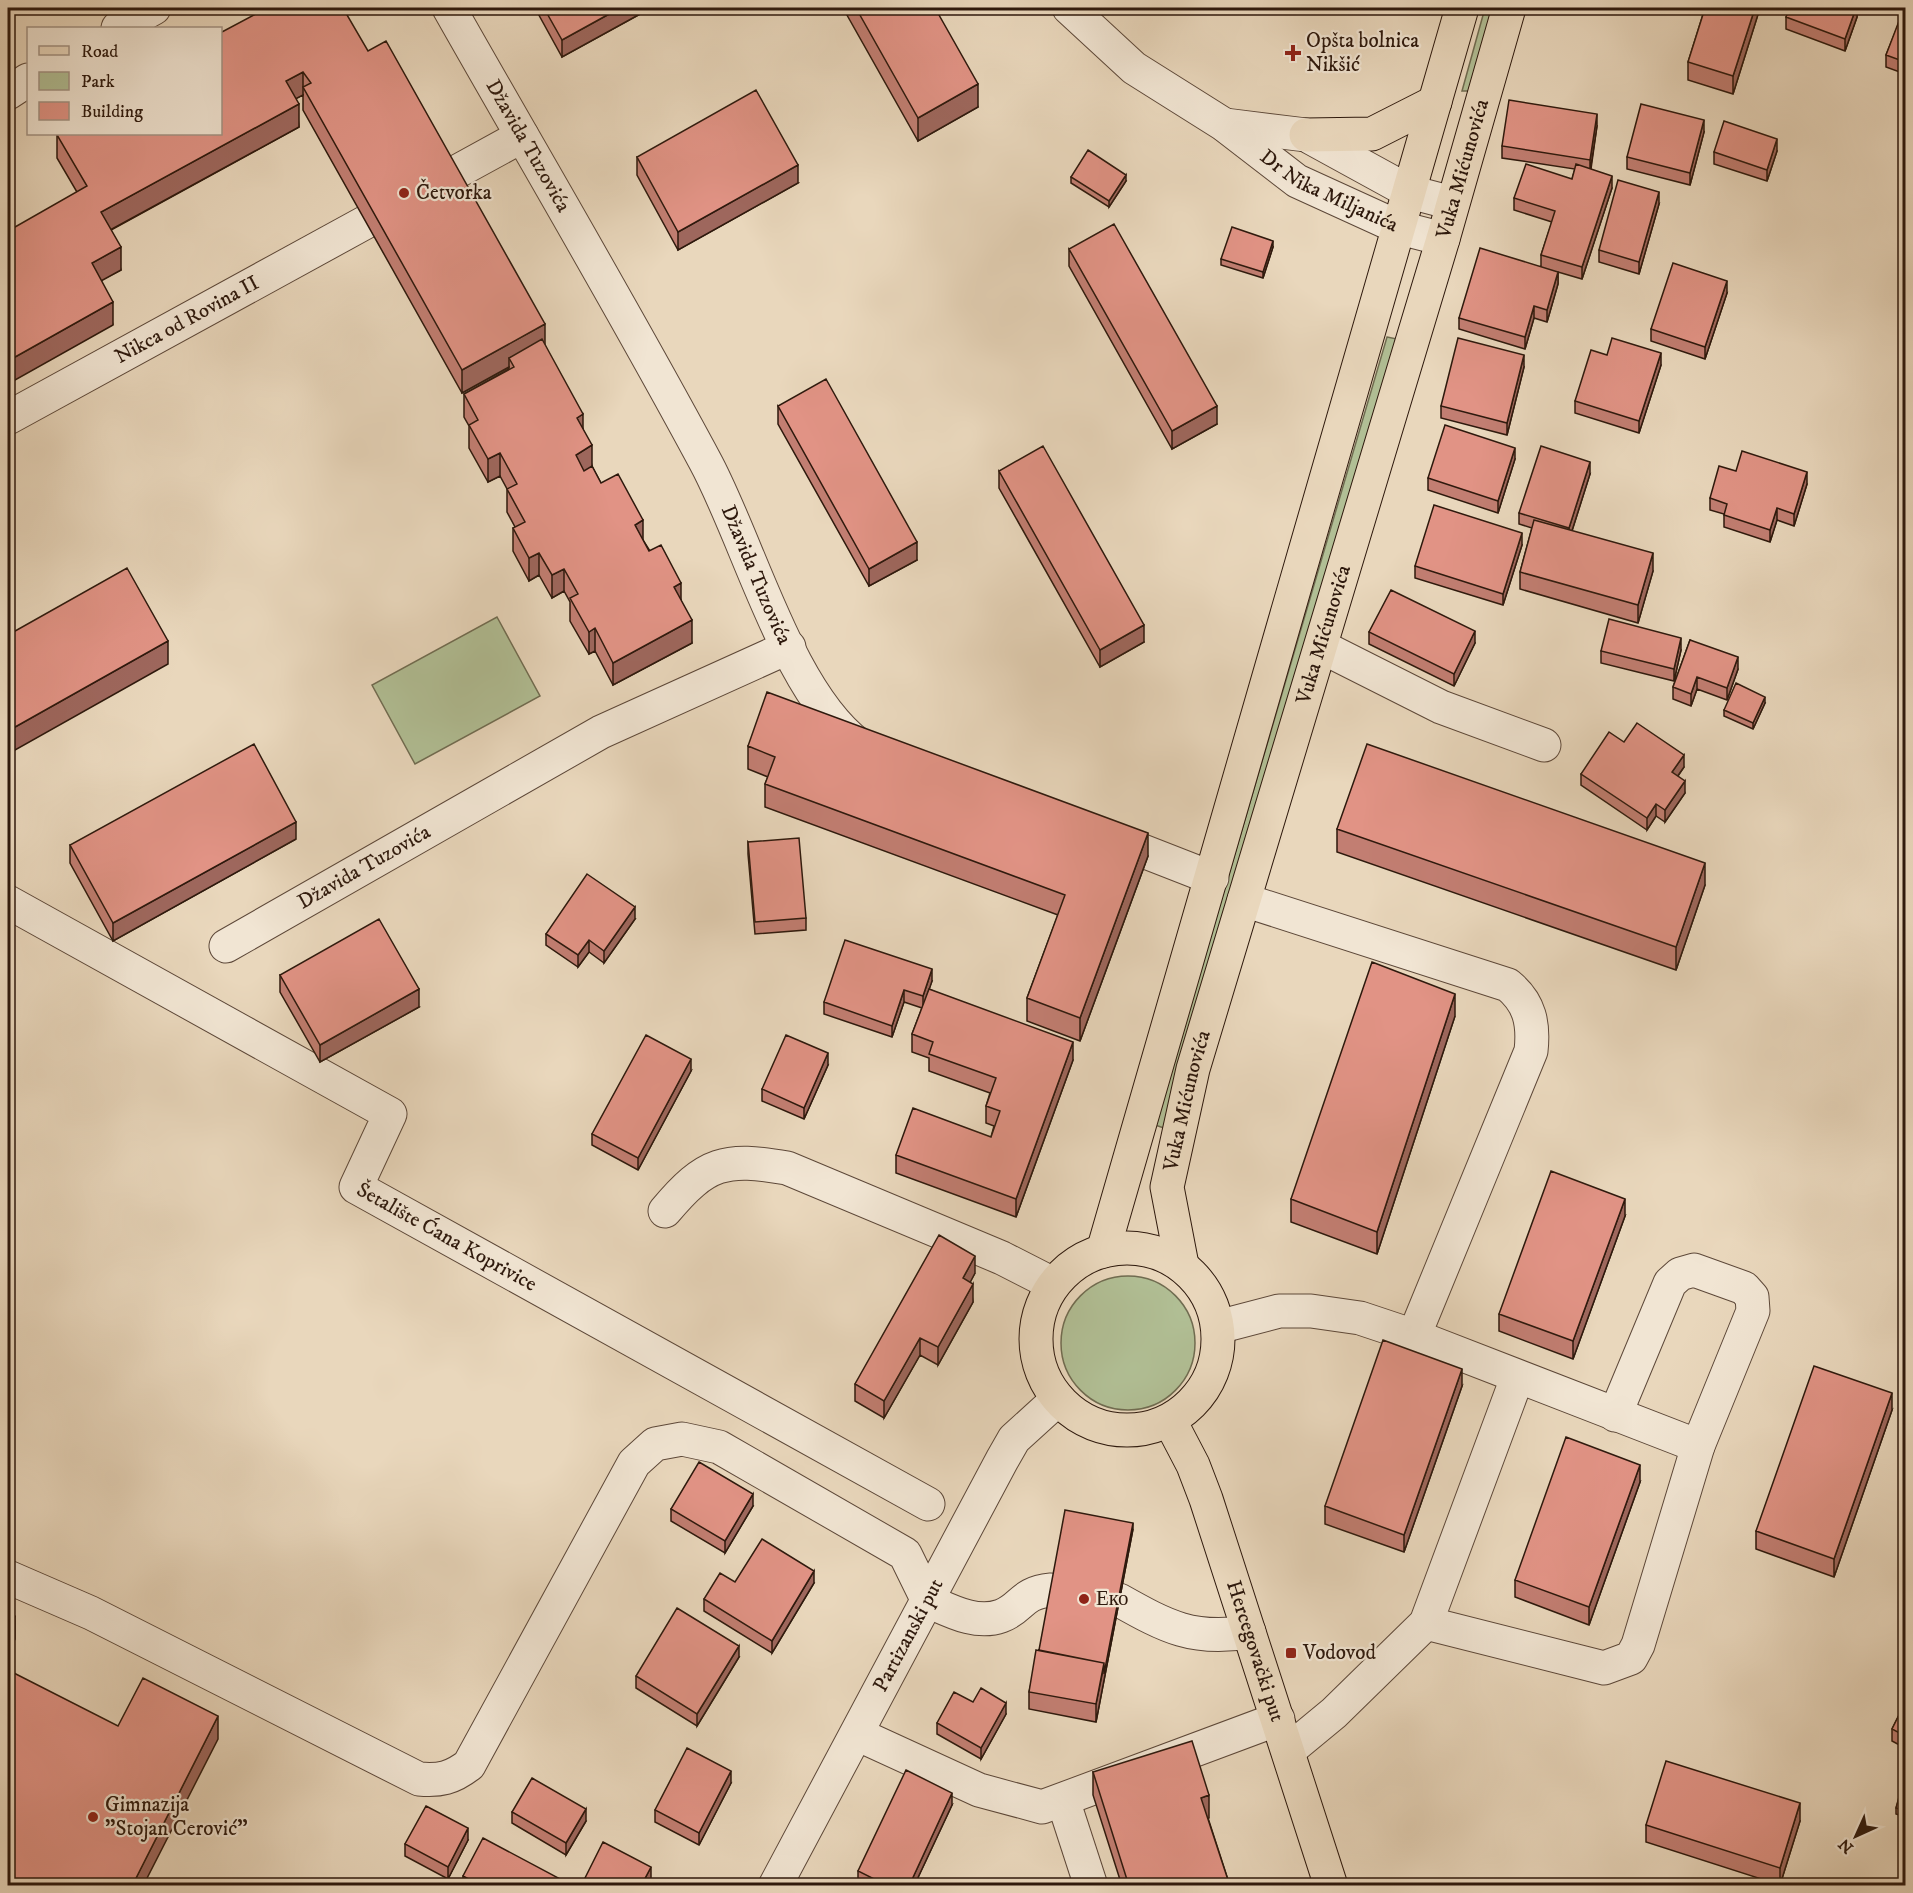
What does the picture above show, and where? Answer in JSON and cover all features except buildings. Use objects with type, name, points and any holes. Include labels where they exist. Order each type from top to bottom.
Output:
[{"type":"main road","name":"Vuka Mićunovića","points":[[1103,1251],[1462,8]]},
{"type":"main road","name":"Vuka Mićunovića","points":[[1182,1265],[1167,1187],[1193,1069],[1322,647],[1509,8]]},
{"type":"main road","points":[[1306,135],[1372,134],[1435,102]]},
{"type":"main road","points":[[1144,1249],[1182,1265],[1209,1297],[1218,1327],[1217,1357],[1211,1376],[1201,1394],[1170,1421],[1131,1431],[1110,1430],[1072,1413],[1046,1382],[1038,1363],[1035,1343],[1037,1322],[1043,1302],[1053,1284],[1084,1258],[1103,1251],[1144,1249]]},
{"type":"main road","name":"Hercegovački put","points":[[1170,1421],[1193,1465],[1331,1886]]},
{"type":"street","points":[[120,27],[154,8]]},
{"type":"street","name":"Džavida Tuzovića","points":[[226,946],[601,732],[789,647],[707,463],[449,8]]},
{"type":"street","name":"Dr Nika Miljanića","points":[[1069,8],[1134,68],[1223,124],[1297,181],[1400,228],[1443,239]]},
{"type":"street","points":[[8,93],[27,82]]},
{"type":"street","name":"Dr Nika Miljanića","points":[[1223,124],[1306,135],[1410,192],[1452,203]]},
{"type":"street","points":[[449,176],[522,136]]},
{"type":"street","name":"Nikca od Rovina II","points":[[8,418],[366,222]]},
{"type":"street","points":[[789,647],[820,704],[839,730],[862,748],[884,756]]},
{"type":"street","points":[[1322,647],[1441,707],[1544,744]]},
{"type":"street","points":[[1082,828],[1212,878]]},
{"type":"street","points":[[1244,900],[1508,985],[1522,996],[1530,1014],[1533,1034],[1531,1051],[1414,1336]]},
{"type":"street","name":"Šetalište Ćana Koprivice","points":[[8,902],[390,1114],[356,1187],[928,1504]]},
{"type":"street","points":[[665,1211],[684,1188],[706,1171],[726,1164],[752,1162],[787,1168],[1002,1257],[1053,1284]]},
{"type":"street","points":[[1426,1623],[1604,1668],[1631,1658],[1638,1645],[1698,1446],[1753,1311],[1752,1297],[1744,1288],[1694,1270],[1680,1274],[1670,1283],[1615,1415]]},
{"type":"street","points":[[1218,1327],[1279,1311],[1311,1311],[1360,1318],[1414,1336],[1517,1378],[1698,1446]]},
{"type":"street","points":[[1288,1751],[1334,1713],[1426,1623],[1517,1378]]},
{"type":"street","name":"Partizanski put","points":[[776,1885],[1014,1439],[1058,1399]]},
{"type":"street","points":[[8,1577],[91,1613],[419,1779],[439,1781],[455,1775],[469,1765],[633,1463],[655,1444],[682,1439],[719,1447],[905,1554],[928,1601],[973,1619],[1002,1616],[1034,1592],[1051,1590]]},
{"type":"street","points":[[1119,1600],[1178,1630],[1219,1637],[1249,1632]]},
{"type":"street","points":[[857,1734],[979,1790],[1042,1807],[1278,1719]]},
{"type":"street","points":[[1063,1800],[1091,1886]]},
{"type":"green space","points":[[1485,8],[1493,8],[1469,91],[1462,91]]},
{"type":"green space","points":[[1387,337],[1397,339],[1164,1128],[1155,1125]]},
{"type":"green space","points":[[497,617],[540,696],[415,764],[372,685]]},
{"type":"green space","points":[[1128,1276],[1154,1281],[1176,1295],[1190,1317],[1195,1343],[1190,1369],[1176,1391],[1154,1405],[1128,1410],[1102,1405],[1080,1391],[1066,1369],[1061,1343],[1066,1317],[1080,1295],[1102,1281]]},
{"type":"place","name":"Opšta bolnica Nikšić","points":[[1293,53]]},
{"type":"place","name":"Četvorka","points":[[404,193]]},
{"type":"place","name":"Еко","points":[[1084,1599]]},
{"type":"place","name":"Vodovod","points":[[1291,1653]]},
{"type":"place","name":"Gimnazija \"Stojan Cerović\"","points":[[93,1817]]}]
